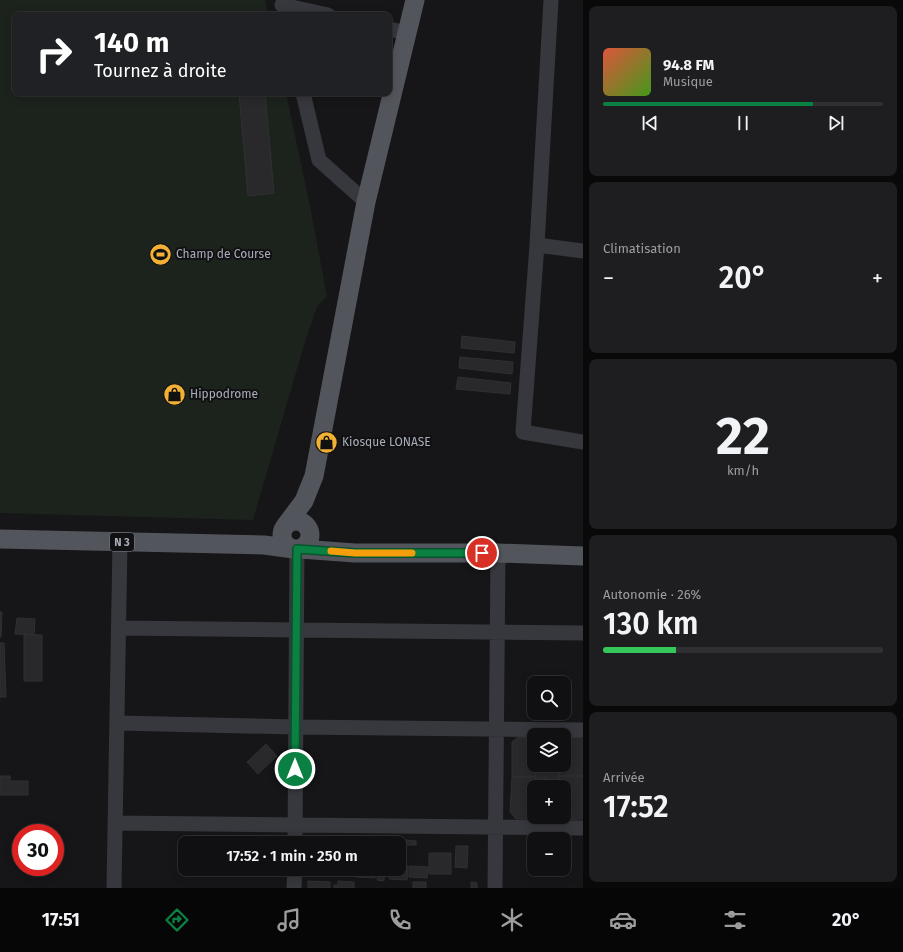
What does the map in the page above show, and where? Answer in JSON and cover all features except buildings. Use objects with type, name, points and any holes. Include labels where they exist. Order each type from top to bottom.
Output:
[{"type":"main road","points":[[392,86],[415,0]]},
{"type":"main road","points":[[302,542],[285,544],[282,539],[282,533],[285,526],[300,509],[304,502],[314,476],[366,202],[389,96]]},
{"type":"main road","points":[[302,542],[314,498],[314,476]]},
{"type":"main road","points":[[285,526],[290,522],[296,521],[305,524],[302,542]]},
{"type":"main road","name":"N 3","points":[[243,545],[266,537],[285,526]]},
{"type":"main road","name":"N 3","points":[[0,539],[264,546],[302,542],[355,553],[498,553],[583,556]]},
{"type":"street","points":[[551,0],[537,245],[523,432],[583,442]]},
{"type":"street","points":[[283,7],[311,12]]},
{"type":"street","points":[[392,30],[407,33]]},
{"type":"street","points":[[304,96],[319,160],[366,202]]},
{"type":"street","points":[[537,245],[583,251]]},
{"type":"street","points":[[114,888],[120,542]]},
{"type":"street","points":[[295,836],[296,630],[302,542]]},
{"type":"street","points":[[495,888],[498,553]]},
{"type":"street","points":[[119,628],[583,633]]},
{"type":"street","points":[[117,723],[296,727],[583,730]]},
{"type":"street","points":[[115,822],[583,828]]},
{"type":"street","points":[[294,888],[295,876]]},
{"type":"shaded area","name":"Champ de Course","points":[[0,0],[265,0],[267,12],[12,12],[12,96],[287,96],[311,211],[327,297],[317,306],[304,345],[253,520],[0,513]]},
{"type":"slow traffic","points":[[331,551],[355,553],[412,553]]},
{"type":"place","name":"Champ de Course","points":[[160,254]]},
{"type":"place","name":"Hippodrome","points":[[175,394]]},
{"type":"place","name":"Kiosque LONASE","points":[[326,442]]},
{"type":"route","points":[[295,769],[297,549],[355,553],[482,553]]}]
